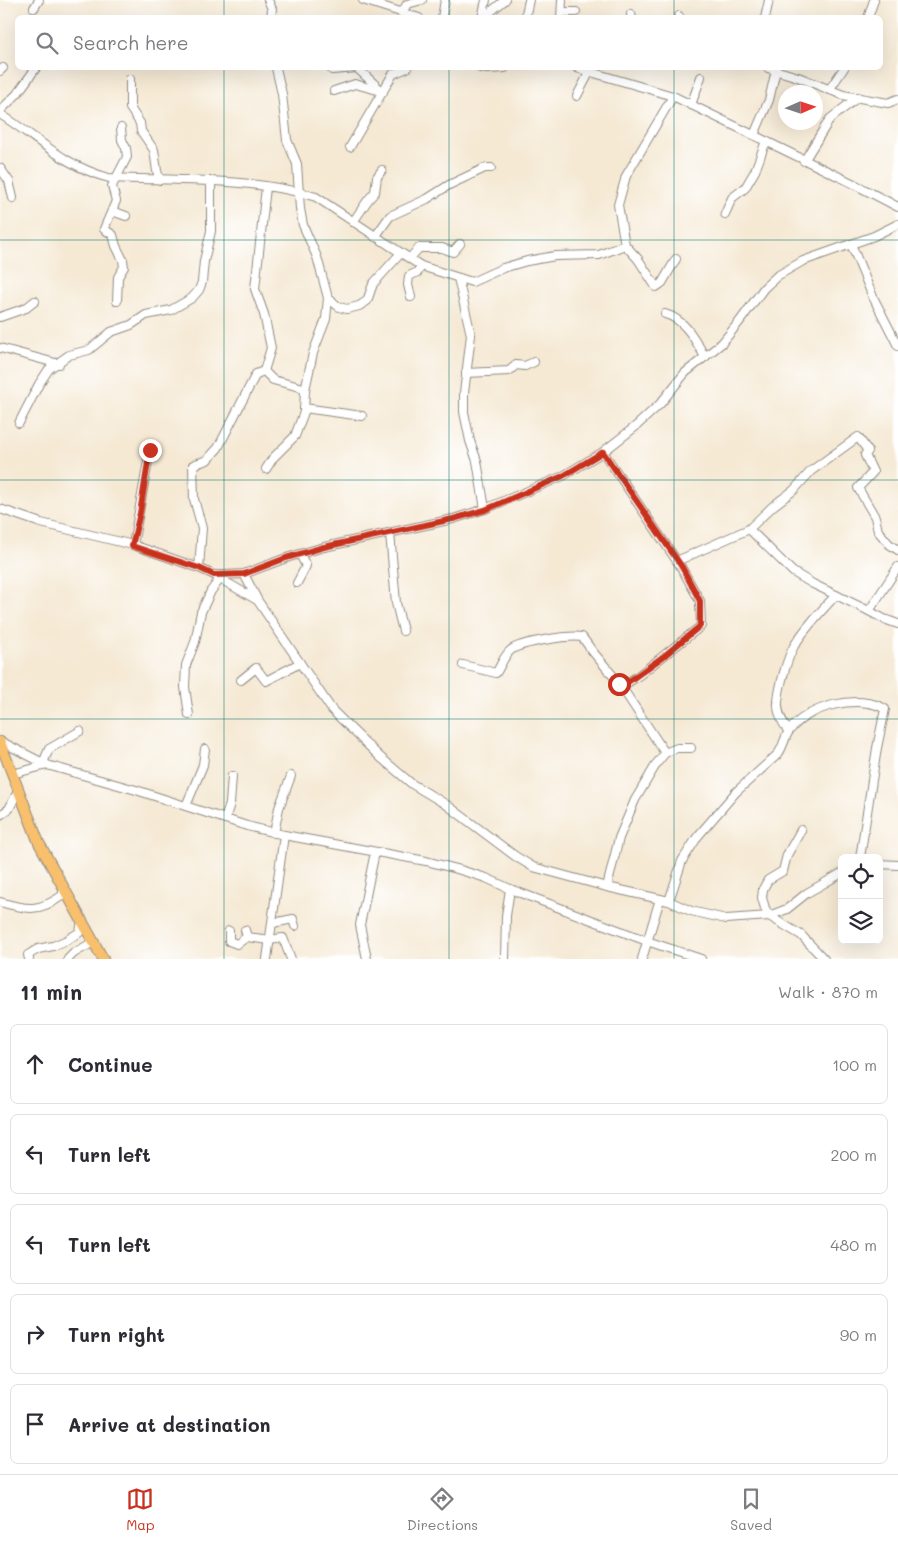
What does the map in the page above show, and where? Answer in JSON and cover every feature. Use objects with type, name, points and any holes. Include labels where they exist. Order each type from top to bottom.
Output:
[{"type":"main road","points":[[0,742],[3,759],[19,789],[39,843],[103,959]]},
{"type":"street","points":[[268,0],[272,9],[271,15]]},
{"type":"street","points":[[363,0],[409,15]]},
{"type":"street","points":[[402,13],[406,4],[422,0]]},
{"type":"street","points":[[442,15],[445,0]]},
{"type":"street","points":[[484,15],[486,0]]},
{"type":"street","points":[[487,15],[505,0]]},
{"type":"street","points":[[526,15],[529,0]]},
{"type":"street","points":[[562,0],[562,15],[576,12]]},
{"type":"street","points":[[766,15],[769,0]]},
{"type":"street","points":[[869,15],[874,0]]},
{"type":"street","points":[[35,70],[0,113],[61,158],[84,170],[109,178],[254,184],[299,192],[316,198],[421,266],[472,282],[503,268],[527,261],[555,256],[599,255],[625,245]]},
{"type":"street","points":[[266,469],[273,458],[295,436],[304,412],[305,390],[313,353],[326,319],[328,298],[317,257],[303,226],[298,169],[287,140],[282,94],[276,70]]},
{"type":"street","points":[[360,70],[383,92]]},
{"type":"street","points":[[350,147],[393,74],[402,70]]},
{"type":"street","points":[[586,70],[673,96],[898,207]]},
{"type":"street","points":[[754,135],[769,100],[772,70]]},
{"type":"street","points":[[775,70],[829,90],[858,97],[888,103],[898,99]]},
{"type":"street","points":[[829,90],[843,70]]},
{"type":"street","points":[[577,96],[590,71]]},
{"type":"street","points":[[691,105],[701,77]]},
{"type":"street","points":[[130,79],[130,108],[154,150],[160,180]]},
{"type":"street","points":[[334,90],[355,84],[383,92]]},
{"type":"street","points":[[673,96],[626,176],[618,205],[625,245],[638,259],[656,287],[662,282],[676,260]]},
{"type":"street","points":[[804,161],[830,119],[858,97]]},
{"type":"street","points":[[117,301],[118,277],[124,267],[123,260],[113,235],[104,229],[116,201],[112,186],[127,157],[126,148],[122,140],[122,128]]},
{"type":"street","points":[[725,214],[732,198],[745,188],[766,141]]},
{"type":"street","points":[[0,168],[9,181],[13,198]]},
{"type":"street","points":[[375,237],[390,216],[427,199],[449,185],[485,168],[491,168]]},
{"type":"street","points":[[353,222],[375,192],[377,177],[382,170]]},
{"type":"street","points":[[19,423],[38,384],[49,369],[59,364],[69,355],[89,350],[111,332],[131,325],[146,315],[171,310],[196,294],[202,282],[204,260],[211,231],[210,182]]},
{"type":"street","points":[[264,371],[271,348],[264,314],[255,288],[266,187]]},
{"type":"street","points":[[112,211],[126,216]]},
{"type":"street","points":[[217,577],[244,574],[300,554],[485,510],[563,476],[603,452],[636,427],[660,404],[685,373],[722,343],[740,322],[764,288],[777,276],[803,261],[874,236],[898,224]]},
{"type":"street","points":[[410,258],[419,248],[442,248],[453,252],[460,244]]},
{"type":"street","points":[[851,244],[873,297],[898,346]]},
{"type":"street","points":[[328,298],[339,307],[347,309],[359,306],[367,301],[373,284],[401,253]]},
{"type":"street","points":[[411,297],[408,285],[410,276],[418,272],[421,266]]},
{"type":"street","points":[[458,278],[471,334],[464,393],[464,412],[470,442],[477,461],[485,510]]},
{"type":"street","points":[[0,317],[26,308],[36,301]]},
{"type":"street","points":[[665,314],[674,316],[694,335],[705,357]]},
{"type":"street","points":[[0,348],[59,364]]},
{"type":"street","points":[[466,373],[509,370],[516,365],[525,366],[534,362]]},
{"type":"street","points":[[264,371],[273,380],[305,390]]},
{"type":"street","points":[[199,568],[202,528],[194,499],[193,465],[207,460],[218,448],[256,374],[264,371]]},
{"type":"street","points":[[304,408],[362,416]]},
{"type":"street","points":[[677,561],[749,529],[773,506],[794,490],[811,471],[858,437],[868,451],[865,455],[873,472],[858,488],[875,517],[878,531],[889,544],[898,550]]},
{"type":"street","points":[[132,546],[140,513],[150,450]]},
{"type":"street","points":[[603,452],[677,561],[700,601],[700,626],[621,687]]},
{"type":"street","points":[[0,509],[41,523],[132,546],[199,568],[258,601]]},
{"type":"street","points":[[749,529],[793,572],[813,584],[898,624]]},
{"type":"street","points":[[390,533],[396,603],[403,631]]},
{"type":"street","points":[[297,583],[306,566],[300,554]]},
{"type":"street","points":[[869,611],[898,567]]},
{"type":"street","points":[[244,574],[258,601],[332,710],[380,757],[412,784],[447,805],[515,856],[533,867],[669,901],[692,911],[726,919],[769,916],[787,909],[807,893],[838,875]]},
{"type":"street","points":[[188,715],[185,687],[186,665],[195,642],[202,612],[217,577]]},
{"type":"street","points":[[788,731],[782,720],[778,704],[785,672],[794,647],[815,618],[836,595]]},
{"type":"street","points":[[463,665],[496,673],[507,653],[518,645],[573,635],[582,637],[621,687],[665,753]]},
{"type":"street","points":[[241,680],[256,668],[266,682],[300,663]]},
{"type":"street","points":[[669,901],[682,861],[698,836],[736,792],[778,754],[783,748],[788,731],[801,719],[817,710],[848,702],[867,702],[879,705],[885,709],[861,854]]},
{"type":"street","points":[[45,764],[49,748],[80,731]]},
{"type":"street","points":[[0,742],[45,764],[274,833],[457,868],[647,941],[701,959]]},
{"type":"street","points":[[607,887],[619,838],[635,800],[665,753],[678,748],[691,748]]},
{"type":"street","points":[[186,806],[203,765],[205,749]]},
{"type":"street","points":[[12,774],[45,764]]},
{"type":"street","points":[[225,819],[230,804],[232,776]]},
{"type":"street","points":[[274,833],[278,808],[291,776]]},
{"type":"street","points":[[0,815],[9,809],[19,789]]},
{"type":"street","points":[[802,830],[787,855],[783,870],[768,880],[763,889],[762,898],[769,916],[801,934],[824,959]]},
{"type":"street","points":[[267,959],[284,835]]},
{"type":"street","points":[[367,959],[360,925],[374,852]]},
{"type":"street","points":[[883,864],[898,865]]},
{"type":"street","points":[[0,902],[30,909],[55,901],[63,895],[64,888]]},
{"type":"street","points":[[505,959],[506,916],[510,889]]},
{"type":"street","points":[[642,959],[660,899]]},
{"type":"street","points":[[273,923],[293,919],[295,926]]},
{"type":"street","points":[[30,959],[28,955],[38,949],[53,946],[80,932],[82,921]]},
{"type":"street","points":[[229,931],[229,941],[237,944],[246,933],[270,940],[283,938],[291,959]]},
{"type":"street","points":[[68,959],[74,953],[90,944],[90,938]]},
{"type":"route","points":[[150,450],[140,513],[132,546],[199,568],[214,575],[244,574],[286,558],[324,547],[453,519],[485,510],[563,476],[603,452],[682,567],[700,601],[700,626],[638,676],[621,687],[619,684]]}]
